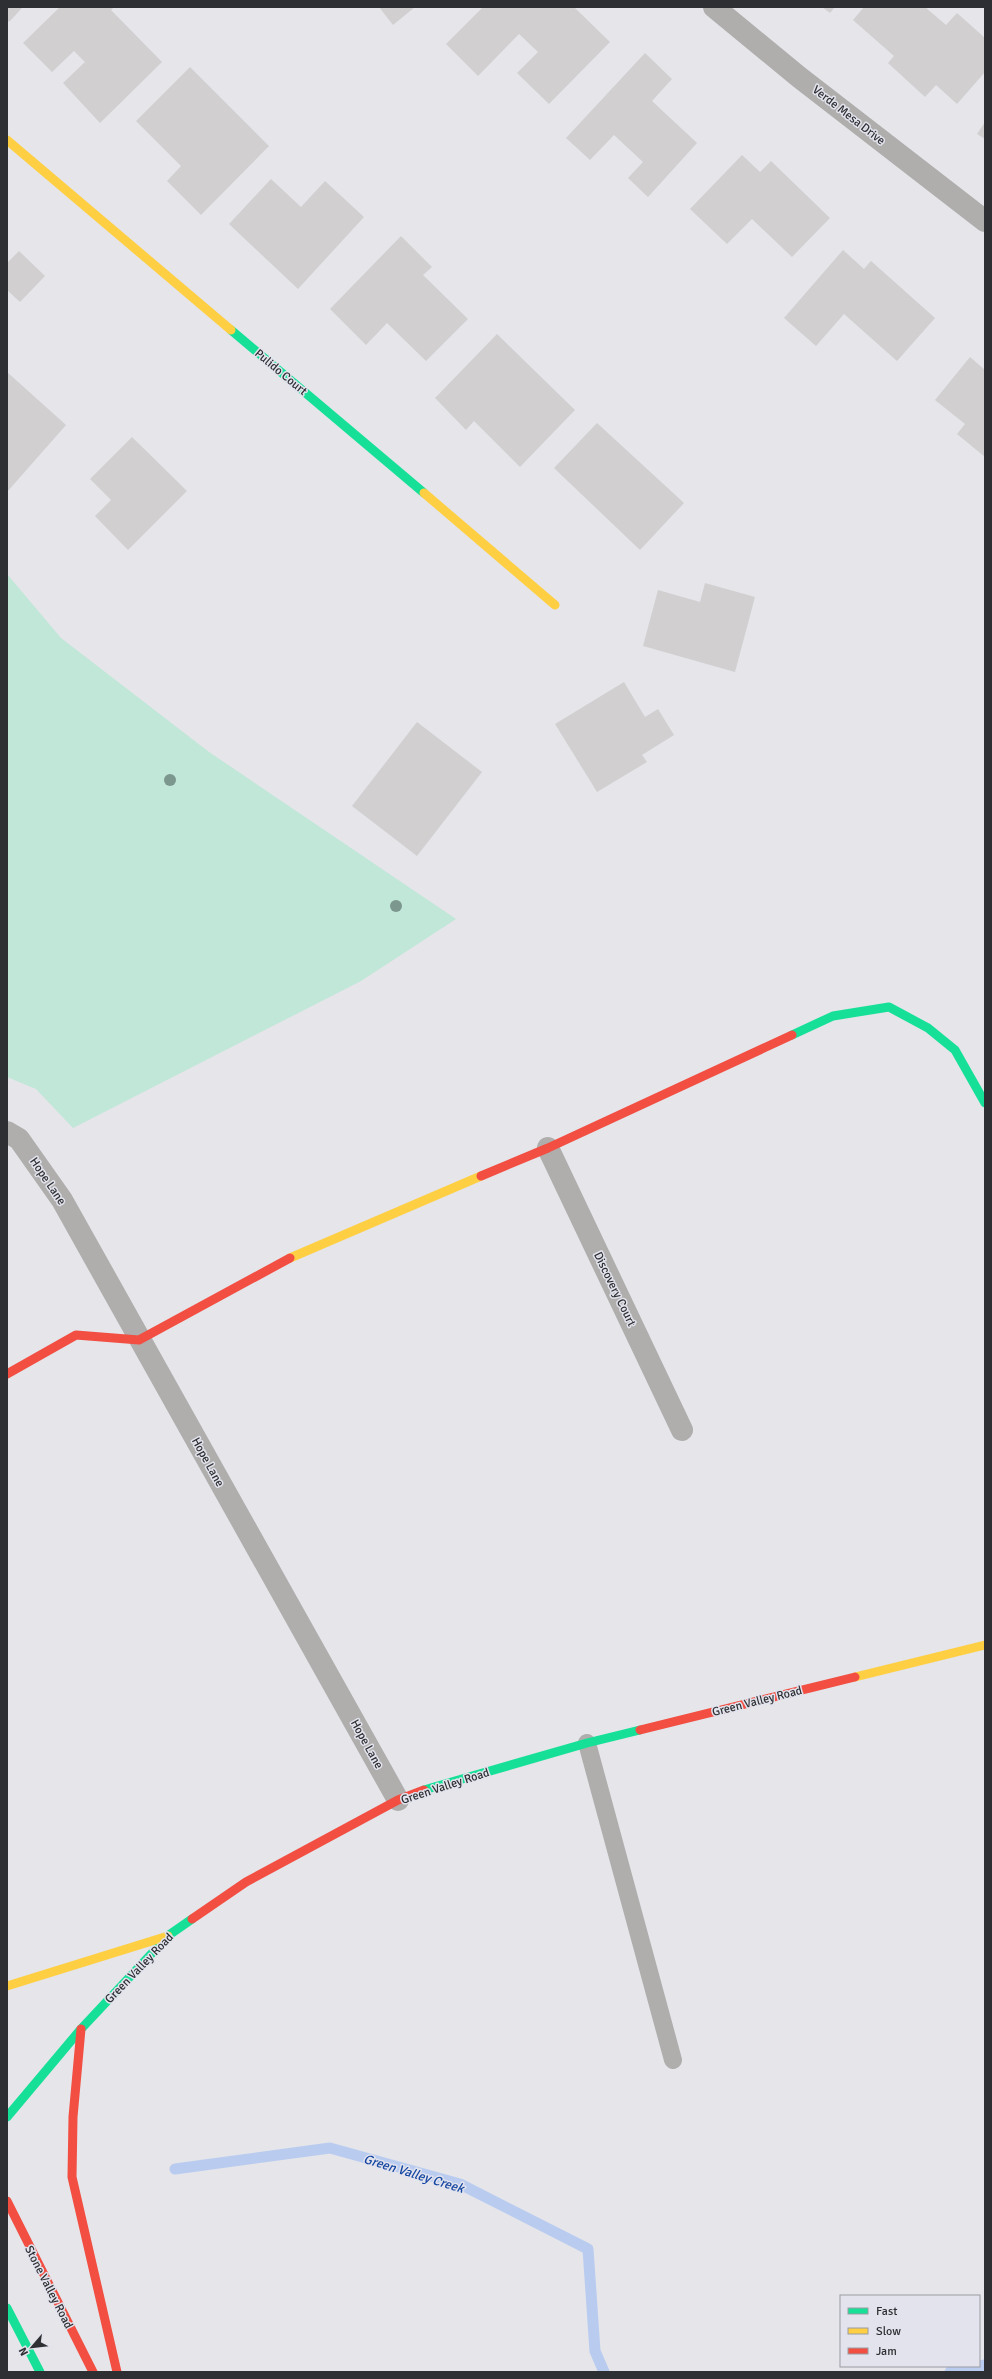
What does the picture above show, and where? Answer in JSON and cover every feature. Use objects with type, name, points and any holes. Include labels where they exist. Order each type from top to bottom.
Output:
[{"type":"street","name":"Verde Mesa Drive","points":[[714,7],[799,77],[985,221]]},
{"type":"street","name":"Pulido Court","points":[[7,140],[555,605]]},
{"type":"street","points":[[7,1374],[76,1335],[139,1340],[305,1250],[548,1148],[833,1016],[889,1007],[928,1028],[955,1050],[985,1103]]},
{"type":"street","name":"Hope Lane","points":[[7,1132],[19,1139],[62,1200],[139,1340],[398,1800]]},
{"type":"street","name":"Discovery Court","points":[[548,1148],[682,1430]]},
{"type":"street","name":"Green Valley Road","points":[[7,2117],[81,2029],[169,1935],[246,1882],[398,1800],[438,1785],[587,1744],[985,1644]]},
{"type":"street","points":[[7,1986],[169,1935]]},
{"type":"street","points":[[81,2029],[73,2117],[72,2177],[117,2372]]},
{"type":"street","name":"Stone Valley Road","points":[[7,2201],[92,2372]]},
{"type":"street","points":[[7,2308],[40,2372]]},
{"type":"lane","points":[[587,1744],[673,2060]]},
{"type":"green space","points":[[7,574],[61,638],[209,752],[456,919],[361,981],[73,1128],[36,1089],[7,1077]]},
{"type":"building","points":[[7,7],[23,7],[9,22],[7,20]]},
{"type":"building","points":[[60,7],[114,7],[111,10],[162,62],[100,123],[63,83],[85,62],[74,51],[52,72],[23,43]]},
{"type":"building","points":[[379,7],[415,7],[393,25]]},
{"type":"building","points":[[483,7],[574,7],[610,42],[549,104],[517,73],[538,52],[519,34],[478,76],[446,44]]},
{"type":"building","points":[[822,7],[835,7],[830,13]]},
{"type":"building","points":[[864,7],[925,7],[946,25],[957,13],[985,38],[985,72],[957,104],[936,85],[925,97],[888,63],[894,56],[853,20]]},
{"type":"building","points":[[645,53],[672,79],[652,101],[697,143],[648,197],[628,178],[643,162],[614,135],[590,160],[566,138]]},
{"type":"building","points":[[190,67],[269,146],[201,215],[167,181],[181,166],[136,121]]},
{"type":"building","points":[[985,122],[985,139],[977,134]]},
{"type":"building","points":[[742,155],[760,172],[771,161],[830,218],[792,257],[752,219],[727,244],[690,209]]},
{"type":"building","points":[[271,179],[301,207],[325,181],[364,217],[298,289],[229,224]]},
{"type":"building","points":[[401,236],[432,267],[423,275],[468,319],[426,361],[387,323],[366,345],[330,309]]},
{"type":"building","points":[[843,250],[864,269],[871,261],[935,318],[897,361],[844,314],[816,346],[784,318]]},
{"type":"building","points":[[19,251],[45,276],[20,302],[7,290],[7,263]]},
{"type":"building","points":[[497,334],[575,410],[520,467],[474,421],[466,430],[435,398]]},
{"type":"building","points":[[970,357],[985,370],[985,457],[957,434],[965,424],[935,400]]},
{"type":"building","points":[[7,372],[66,425],[7,492]]},
{"type":"building","points":[[597,423],[684,503],[640,550],[554,468]]},
{"type":"building","points":[[132,437],[187,491],[128,550],[95,516],[111,500],[90,479]]},
{"type":"building","points":[[705,583],[755,597],[735,672],[643,646],[658,590],[700,602]]},
{"type":"building","points":[[624,682],[645,717],[658,709],[674,735],[642,755],[647,762],[597,792],[555,724]]},
{"type":"building","points":[[417,722],[482,772],[417,856],[352,806]]},
{"type":"waterway","name":"Green Valley Creek","points":[[175,2169],[330,2148],[460,2184],[588,2249],[595,2351],[604,2372]]},
{"type":"waterway","name":"Green Valley Creek","points":[[980,2366],[985,2365]]},
{"type":"waterway","name":"Green Valley Creek","points":[[950,2372],[975,2367]]},
{"type":"traffic: fast","points":[[231,330],[424,493]]},
{"type":"traffic: fast","points":[[792,1035],[833,1016],[889,1007],[928,1028],[955,1050],[985,1103]]},
{"type":"traffic: fast","points":[[424,1790],[587,1743],[640,1730]]},
{"type":"traffic: fast","points":[[7,2117],[81,2029],[169,1935],[192,1919]]},
{"type":"traffic: fast","points":[[7,2308],[40,2372]]},
{"type":"traffic: slow","points":[[7,140],[231,330]]},
{"type":"traffic: slow","points":[[424,493],[555,605]]},
{"type":"traffic: slow","points":[[290,1258],[481,1176]]},
{"type":"traffic: slow","points":[[855,1677],[985,1645]]},
{"type":"traffic: slow","points":[[7,1986],[168,1936]]},
{"type":"traffic: jam","points":[[481,1176],[548,1148],[792,1035]]},
{"type":"traffic: jam","points":[[7,1374],[76,1335],[139,1340],[290,1258]]},
{"type":"traffic: jam","points":[[640,1730],[855,1677]]},
{"type":"traffic: jam","points":[[192,1919],[246,1882],[398,1800],[424,1790]]},
{"type":"traffic: jam","points":[[81,2029],[73,2117],[72,2177],[117,2372]]},
{"type":"traffic: jam","points":[[7,2201],[93,2372]]}]
